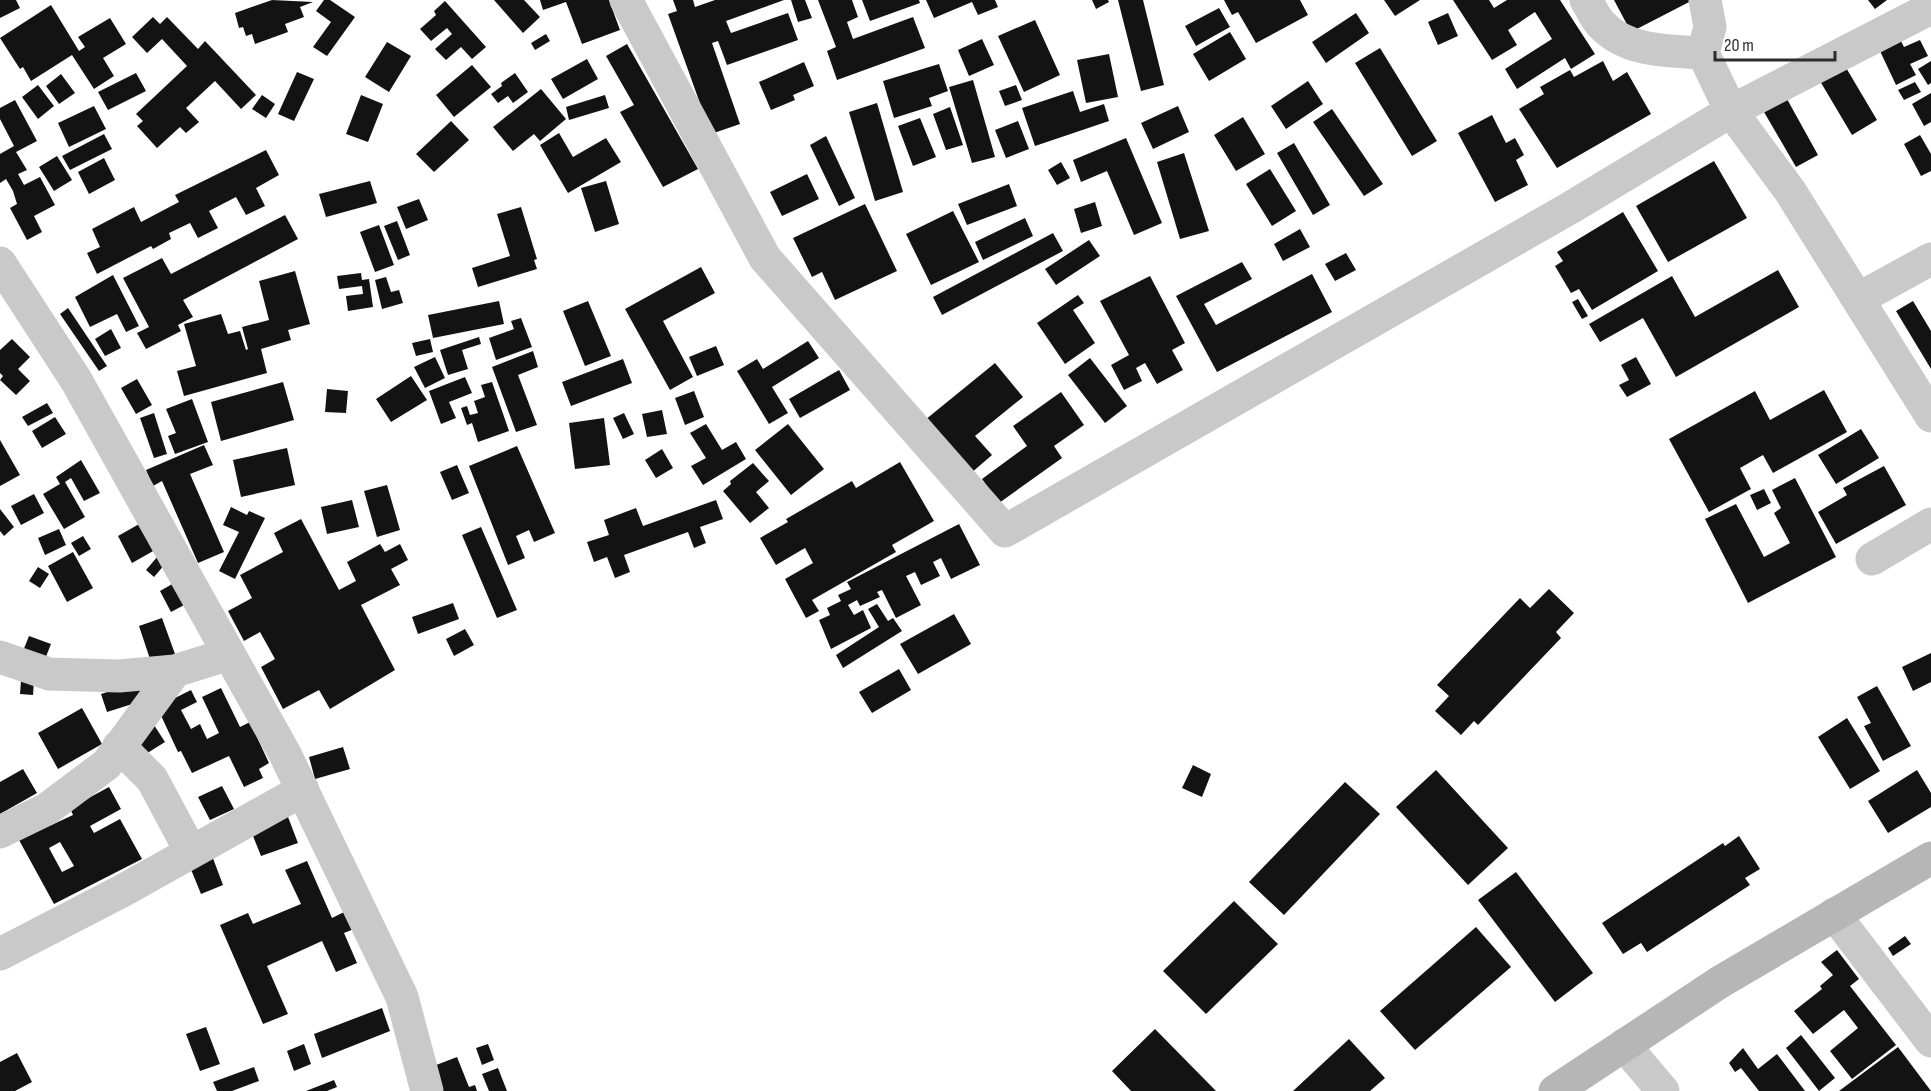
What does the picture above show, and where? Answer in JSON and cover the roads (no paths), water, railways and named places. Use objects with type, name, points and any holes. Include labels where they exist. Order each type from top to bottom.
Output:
[{"type":"street","points":[[626,0],[765,258],[1005,531],[1570,208],[1731,111],[1931,8]]},
{"type":"street","points":[[1586,0],[1602,25],[1629,42],[1653,50],[1703,53]]},
{"type":"street","points":[[1706,0],[1710,27],[1703,53],[1731,111],[1790,191],[1931,416]]},
{"type":"street","points":[[1858,299],[1931,259]]},
{"type":"street","points":[[0,263],[76,380],[303,790],[402,997],[427,1091]]},
{"type":"street","points":[[1872,559],[1931,524]]},
{"type":"street","points":[[0,657],[49,674],[119,676],[175,671],[229,654]]},
{"type":"street","points":[[0,832],[47,809],[107,764],[175,671]]},
{"type":"street","points":[[119,746],[153,779],[191,852]]},
{"type":"street","points":[[0,954],[303,790]]},
{"type":"street","points":[[1555,1091],[1720,982],[1931,858]]},
{"type":"street","points":[[1834,914],[1931,1041]]},
{"type":"street","points":[[1624,1045],[1663,1091]]}]
